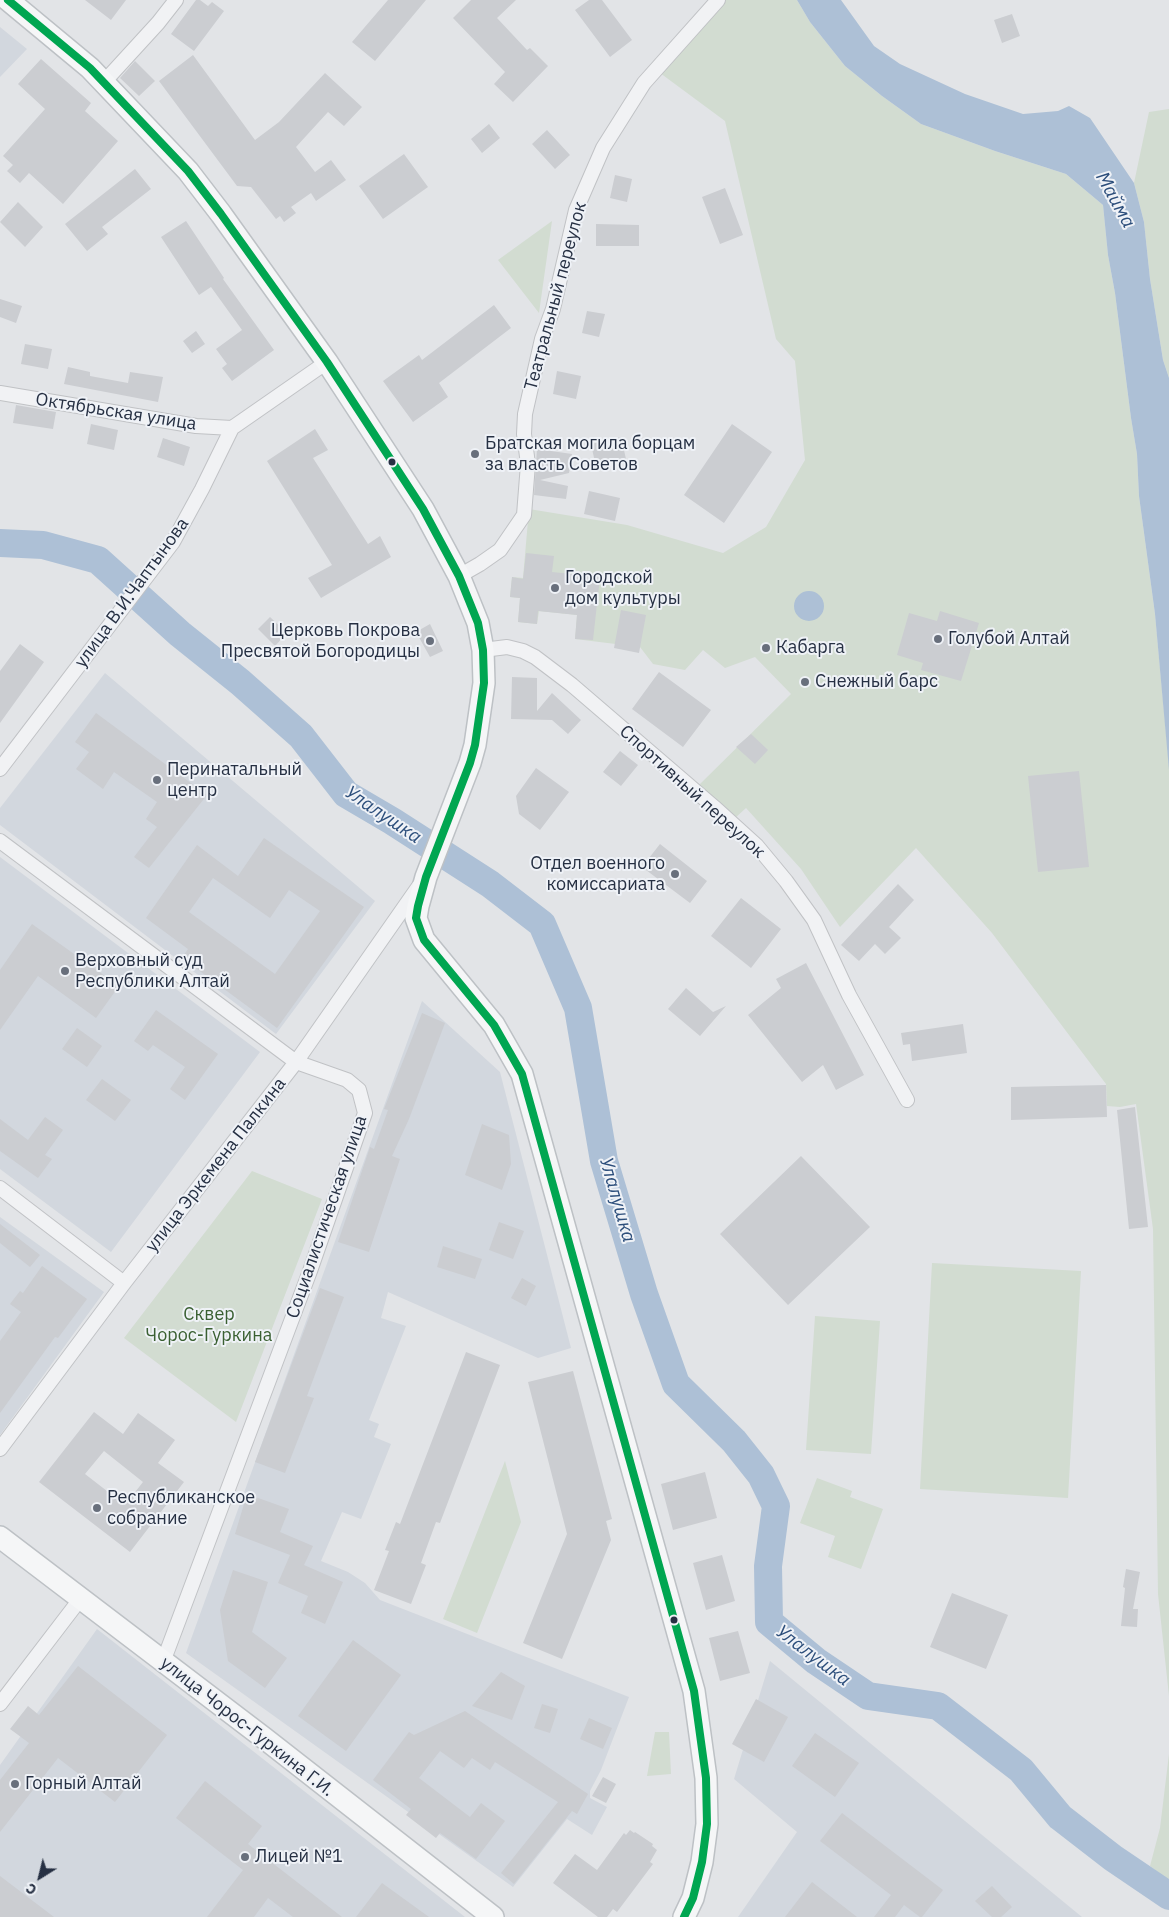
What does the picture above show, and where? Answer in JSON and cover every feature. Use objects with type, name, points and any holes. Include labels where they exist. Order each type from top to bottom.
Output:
[{"type":"main road","points":[[8,0],[76,54],[188,171],[327,362],[422,509],[459,576],[478,623],[483,650],[484,683],[475,745],[426,877],[416,918],[424,940],[494,1025],[522,1074],[694,1690],[706,1778],[707,1824],[702,1862],[693,1898],[684,1917]]},
{"type":"main road","name":"улица Чорос-Гуркина Г.И.","points":[[0,1537],[264,1738],[493,1917]]},
{"type":"street","points":[[104,82],[158,23],[176,0]]},
{"type":"street","name":"Театральный переулок","points":[[459,576],[500,550],[524,515],[528,464],[524,434],[525,414],[542,339],[553,308],[576,210],[603,148],[644,83],[718,0]]},
{"type":"street","name":"улица В.И.Чаптынова","points":[[0,770],[173,542],[232,428],[327,362]]},
{"type":"street","name":"Октябрьская улица","points":[[0,393],[196,426],[232,428]]},
{"type":"street","name":"Спортивный переулок","points":[[483,650],[507,647],[535,657],[572,686],[757,846],[786,881],[814,920],[849,996],[907,1100]]},
{"type":"street","name":"Социалистическая улица","points":[[0,841],[296,1062],[347,1080],[359,1090],[365,1113],[310,1271],[163,1662]]},
{"type":"street","name":"улица Эркемена Палкина","points":[[0,1449],[124,1282],[296,1062],[403,907],[426,877]]},
{"type":"street","points":[[0,1188],[124,1282]]},
{"type":"street","points":[[0,1704],[81,1598]]},
{"type":"shaded area","points":[[0,27],[27,49],[0,77]]},
{"type":"shaded area","points":[[105,673],[375,901],[276,1034],[0,825],[0,808]]},
{"type":"shaded area","points":[[0,857],[260,1052],[111,1252],[0,1169]]},
{"type":"shaded area","points":[[422,1001],[500,1072],[571,1348],[538,1358],[388,1292],[381,1318],[406,1326],[369,1420],[379,1424],[374,1437],[391,1444],[361,1519],[342,1512],[321,1561],[348,1572],[365,1583],[380,1600],[629,1697],[601,1770],[590,1791],[590,1798],[607,1807],[592,1835],[567,1819],[513,1887],[186,1653]]},
{"type":"shaded area","points":[[0,1217],[104,1292],[0,1435]]},
{"type":"shaded area","points":[[97,1629],[465,1917],[0,1917],[0,1765]]},
{"type":"shaded area","points":[[770,1661],[1082,1917],[738,1917],[797,1832],[734,1779]]},
{"type":"green space","points":[[719,0],[797,0],[810,22],[845,66],[921,124],[1066,174],[1103,205],[1108,255],[1137,454],[1139,496],[1155,614],[1169,765],[1169,1696],[1158,1594],[1153,1229],[1136,1104],[1120,1107],[1107,1106],[1106,1084],[992,933],[916,848],[840,927],[801,869],[746,808],[734,819],[699,785],[791,694],[755,657],[725,668],[703,650],[685,670],[653,664],[640,647],[575,639],[577,615],[539,611],[537,624],[518,622],[520,598],[510,597],[512,577],[523,578],[529,509],[627,525],[723,553],[766,527],[805,460],[795,361],[776,339],[725,121],[656,70]]},
{"type":"green space","points":[[1169,109],[1169,378],[1163,360],[1150,279],[1144,222],[1134,183],[1149,112]]},
{"type":"green space","points":[[552,221],[539,313],[498,260]]},
{"type":"green space","name":"Сквер Чорос-Гуркина","points":[[252,1171],[322,1199],[236,1422],[124,1338]]},
{"type":"green space","points":[[932,1263],[1081,1271],[1068,1498],[920,1489]]},
{"type":"green space","points":[[815,1316],[880,1321],[871,1454],[806,1450]]},
{"type":"green space","points":[[505,1461],[521,1522],[477,1633],[443,1619]]},
{"type":"green space","points":[[817,1478],[852,1491],[850,1497],[883,1509],[861,1569],[828,1557],[835,1536],[800,1523]]},
{"type":"green space","points":[[655,1732],[669,1732],[671,1774],[647,1776]]},
{"type":"green space","points":[[1169,1754],[1169,1881],[1150,1866],[1160,1828]]},
{"type":"water","name":"Майма","points":[[797,0],[841,0],[874,46],[900,64],[965,94],[1023,114],[1058,111],[1069,106],[1090,118],[1134,183],[1144,222],[1150,279],[1163,360],[1169,378],[1169,770],[1155,614],[1139,496],[1137,454],[1108,255],[1103,205],[1066,174],[921,124],[845,66],[810,22]]},
{"type":"water","points":[[809,591],[815,592],[823,600],[823,612],[815,620],[809,621],[803,620],[795,612],[794,606],[795,600],[803,592]]},
{"type":"building","points":[[85,0],[126,0],[111,20]]},
{"type":"building","points":[[196,0],[200,0],[208,6],[212,2],[224,11],[194,51],[171,34]]},
{"type":"building","points":[[388,0],[426,0],[375,61],[352,42]]},
{"type":"building","points":[[471,0],[516,0],[497,18],[527,50],[530,48],[548,66],[513,102],[494,84],[505,72],[453,18]]},
{"type":"building","points":[[589,0],[602,0],[632,40],[610,57],[575,10]]},
{"type":"building","points":[[1012,14],[1020,36],[1002,43],[994,20]]},
{"type":"building","points":[[193,55],[255,140],[279,122],[325,73],[362,107],[344,126],[328,112],[296,147],[315,172],[331,160],[346,180],[316,201],[311,193],[291,207],[296,213],[284,222],[280,216],[276,219],[251,187],[237,186],[159,81]]},
{"type":"building","points":[[41,59],[91,103],[85,111],[118,141],[63,204],[29,173],[20,183],[7,171],[13,165],[3,156],[45,109],[18,84]]},
{"type":"building","points":[[135,61],[155,81],[139,96],[120,78]]},
{"type":"building","points":[[489,124],[500,138],[482,153],[471,139]]},
{"type":"building","points":[[547,130],[570,155],[555,169],[532,144]]},
{"type":"building","points":[[404,154],[428,187],[383,219],[359,186]]},
{"type":"building","points":[[135,169],[151,189],[102,227],[108,234],[87,251],[65,224]]},
{"type":"building","points":[[615,175],[632,179],[627,202],[610,198]]},
{"type":"building","points":[[725,188],[743,235],[720,244],[702,197]]},
{"type":"building","points":[[18,202],[43,227],[25,247],[0,222]]},
{"type":"building","points":[[186,221],[223,279],[274,350],[232,381],[222,368],[227,364],[216,349],[242,330],[211,287],[199,295],[161,237]]},
{"type":"building","points":[[596,224],[639,225],[639,246],[596,246]]},
{"type":"building","points":[[0,299],[22,306],[16,323],[0,317]]},
{"type":"building","points":[[494,305],[511,328],[439,383],[448,397],[413,422],[383,381],[419,355],[422,360]]},
{"type":"building","points":[[587,311],[605,314],[599,337],[582,333]]},
{"type":"building","points":[[196,331],[205,344],[192,353],[183,341]]},
{"type":"building","points":[[25,344],[52,349],[48,369],[21,364]]},
{"type":"building","points":[[68,367],[90,372],[90,376],[128,383],[130,372],[163,377],[158,402],[64,384]]},
{"type":"building","points":[[557,371],[581,376],[576,399],[553,394]]},
{"type":"building","points":[[16,405],[56,412],[53,429],[13,423]]},
{"type":"building","points":[[91,424],[118,430],[114,450],[87,444]]},
{"type":"building","points":[[732,424],[772,452],[724,523],[684,495]]},
{"type":"building","points":[[315,429],[328,450],[313,458],[368,544],[380,536],[391,557],[321,598],[308,578],[332,565],[267,461]]},
{"type":"building","points":[[621,437],[626,459],[596,467],[591,444]]},
{"type":"building","points":[[163,438],[190,447],[184,466],[157,457]]},
{"type":"building","points":[[537,449],[572,454],[569,473],[540,480],[568,486],[566,499],[534,495]]},
{"type":"building","points":[[589,491],[620,498],[615,521],[584,514]]},
{"type":"building","name":"Городской дом культуры","points":[[526,553],[554,556],[552,572],[600,577],[593,640],[575,639],[577,615],[538,611],[537,624],[518,622],[520,598],[510,597],[512,577],[523,579]]},
{"type":"building","points":[[621,610],[646,615],[639,653],[614,648]]},
{"type":"building","name":"Голубой Алтай","points":[[940,611],[979,623],[961,681],[921,670],[923,663],[897,655],[909,613],[937,621]]},
{"type":"building","points":[[270,617],[287,633],[275,646],[258,629]]},
{"type":"building","name":"Церковь Покрова Пресвятой Богородицы","points":[[430,624],[443,651],[430,657],[416,632]]},
{"type":"building","points":[[20,644],[44,662],[0,723],[0,671]]},
{"type":"building","points":[[659,672],[711,710],[683,747],[632,709]]},
{"type":"building","points":[[512,677],[537,678],[537,711],[552,693],[581,720],[568,734],[552,720],[511,719]]},
{"type":"building","name":"Перинатальный центр","points":[[96,713],[207,795],[149,868],[134,857],[157,827],[146,819],[157,802],[114,772],[103,789],[76,769],[89,752],[75,742]]},
{"type":"building","points":[[751,734],[768,750],[755,764],[736,747]]},
{"type":"building","points":[[620,751],[638,765],[621,786],[603,772]]},
{"type":"building","points":[[536,768],[569,792],[540,830],[519,814],[516,796]]},
{"type":"building","points":[[1079,771],[1089,867],[1038,872],[1028,776]]},
{"type":"building","points":[[264,838],[364,907],[277,1028],[182,958],[188,949],[146,918],[197,845],[238,876]],"holes":[[[213,878],[270,918],[289,890],[320,911],[275,974],[189,912]]]},
{"type":"building","name":"Отдел военного комиссариата","points":[[660,844],[707,881],[690,903],[642,867]]},
{"type":"building","points":[[898,884],[914,900],[889,927],[901,938],[885,954],[875,944],[859,961],[841,945]]},
{"type":"building","points":[[741,898],[781,929],[751,968],[711,936]]},
{"type":"building","name":"Верховный суд Республики Алтай","points":[[32,924],[119,986],[96,1018],[38,976],[0,1030],[0,970]]},
{"type":"building","points":[[806,963],[864,1075],[836,1090],[823,1065],[802,1082],[748,1015],[781,988],[776,979]]},
{"type":"building","points":[[686,988],[713,1012],[726,1006],[700,1036],[668,1009]]},
{"type":"building","points":[[156,1010],[218,1054],[185,1100],[170,1089],[185,1067],[153,1045],[148,1051],[134,1041]]},
{"type":"building","points":[[422,1013],[445,1023],[409,1119],[392,1156],[400,1159],[369,1252],[338,1242],[370,1147],[374,1149],[388,1110],[384,1109]]},
{"type":"building","points":[[963,1024],[967,1053],[912,1061],[910,1044],[903,1045],[901,1033]]},
{"type":"building","points":[[77,1028],[102,1046],[87,1067],[62,1049]]},
{"type":"building","points":[[102,1079],[131,1100],[115,1121],[86,1100]]},
{"type":"building","points":[[1106,1085],[1107,1117],[1011,1120],[1011,1087]]},
{"type":"building","points":[[1135,1107],[1148,1227],[1129,1229],[1117,1110]]},
{"type":"building","points":[[45,1117],[63,1130],[45,1155],[52,1159],[38,1178],[0,1151],[0,1119],[28,1140]]},
{"type":"building","points":[[482,1124],[509,1135],[511,1164],[502,1190],[465,1175]]},
{"type":"building","points":[[801,1156],[870,1227],[788,1305],[720,1234]]},
{"type":"building","points":[[499,1222],[524,1231],[513,1259],[489,1250]]},
{"type":"building","points":[[0,1224],[40,1255],[30,1267],[0,1243]]},
{"type":"building","points":[[443,1246],[482,1259],[475,1279],[437,1267]]},
{"type":"building","points":[[42,1266],[87,1299],[58,1338],[55,1337],[0,1413],[0,1341],[21,1312],[10,1304],[20,1291],[23,1293]]},
{"type":"building","points":[[522,1278],[536,1286],[526,1306],[511,1298]]},
{"type":"building","points":[[320,1288],[344,1297],[307,1396],[314,1398],[285,1473],[255,1462]]},
{"type":"building","points":[[466,1352],[500,1365],[440,1523],[436,1522],[421,1563],[426,1565],[411,1604],[374,1590],[389,1551],[385,1550],[396,1522],[400,1524]]},
{"type":"building","points":[[573,1371],[612,1519],[606,1521],[611,1540],[562,1659],[523,1643],[567,1534],[528,1382]]},
{"type":"building","points":[[94,1412],[123,1434],[138,1413],[175,1440],[158,1463],[184,1482],[130,1552],[39,1482]],"holes":[[[104,1451],[143,1482],[125,1505],[85,1474]]]},
{"type":"building","points":[[705,1472],[717,1518],[673,1530],[661,1484]]},
{"type":"building","points":[[247,1494],[289,1509],[280,1532],[313,1546],[304,1565],[343,1582],[325,1624],[301,1613],[308,1596],[278,1583],[290,1555],[235,1534]]},
{"type":"building","points":[[722,1555],[735,1601],[706,1610],[693,1563]]},
{"type":"building","points":[[1126,1569],[1140,1572],[1133,1609],[1138,1609],[1137,1627],[1121,1626]]},
{"type":"building","points":[[233,1570],[268,1582],[252,1632],[287,1658],[265,1688],[228,1661],[220,1610]]},
{"type":"building","points":[[952,1593],[1008,1615],[986,1669],[930,1647]]},
{"type":"building","points":[[738,1631],[750,1673],[720,1681],[709,1638]]},
{"type":"building","points":[[353,1640],[401,1675],[346,1751],[298,1716]]},
{"type":"building","points":[[78,1666],[167,1735],[115,1802],[58,1758],[0,1832],[0,1780],[29,1743],[10,1729],[28,1706],[39,1715]]},
{"type":"building","points":[[501,1672],[525,1686],[512,1720],[472,1706]]},
{"type":"building","points":[[756,1699],[788,1717],[764,1762],[732,1744]]},
{"type":"building","points":[[542,1704],[558,1709],[550,1733],[534,1728]]},
{"type":"building","points":[[465,1711],[588,1794],[577,1814],[572,1811],[514,1884],[501,1873],[558,1802],[495,1762],[490,1770],[472,1758],[464,1768],[440,1751],[419,1778],[470,1817],[481,1803],[505,1821],[476,1859],[440,1833],[436,1838],[406,1815],[411,1809],[373,1780],[409,1732],[414,1735]]},
{"type":"building","points":[[589,1718],[612,1728],[603,1749],[580,1739]]},
{"type":"building","points":[[815,1733],[859,1763],[835,1797],[792,1766]]},
{"type":"building","points":[[603,1777],[616,1784],[606,1803],[592,1796]]},
{"type":"building","name":"Лицей №1","points":[[205,1781],[262,1826],[248,1844],[342,1917],[293,1917],[268,1898],[254,1917],[207,1917],[243,1870],[176,1818]]},
{"type":"building","points":[[842,1813],[943,1890],[922,1917],[904,1905],[895,1917],[874,1917],[891,1895],[820,1841]]},
{"type":"building","points":[[630,1830],[653,1844],[652,1846],[657,1850],[650,1862],[653,1864],[617,1912],[613,1909],[607,1917],[598,1917],[553,1883],[575,1854],[597,1870],[624,1833],[626,1835]]},
{"type":"building","points":[[0,1876],[54,1917],[0,1917]]},
{"type":"building","points":[[812,1882],[857,1917],[785,1917]]},
{"type":"building","points":[[382,1883],[429,1917],[356,1917]]},
{"type":"building","points":[[992,1886],[1012,1907],[1001,1917],[992,1917],[975,1901]]},
{"type":"waterway","name":"Улалушка","points":[[0,543],[43,545],[98,560],[180,634],[240,682],[301,736],[346,794],[490,884],[542,924],[578,1008],[604,1161],[644,1294],[676,1384],[734,1441],[761,1475],[776,1506],[768,1566],[769,1622],[816,1661],[868,1696],[938,1706],[1021,1770],[1060,1817],[1113,1858],[1169,1896]]},
{"type":"transit line","points":[[8,0],[90,68],[188,171],[221,214],[327,362],[423,509],[459,576],[478,623],[483,650],[484,683],[475,745],[470,763],[426,877],[416,918],[424,940],[494,1025],[522,1074],[694,1691],[706,1778],[707,1824],[702,1862],[693,1898],[684,1917]]},
{"type":"place","name":"Братская могила борцам за власть Советов","points":[[475,454]]},
{"type":"place","name":"Городской дом культуры","points":[[555,588]]},
{"type":"place","name":"Голубой Алтай","points":[[938,639]]},
{"type":"place","name":"Церковь Покрова Пресвятой Богородицы","points":[[430,641]]},
{"type":"place","name":"Кабарга","points":[[766,648]]},
{"type":"place","name":"Снежный барс","points":[[805,682]]},
{"type":"place","name":"Перинатальный центр","points":[[157,780]]},
{"type":"place","name":"Отдел военного комиссариата","points":[[675,874]]},
{"type":"place","name":"Верховный суд Республики Алтай","points":[[65,971]]},
{"type":"place","name":"Республиканское собрание","points":[[97,1508]]},
{"type":"place","name":"Горный Алтай","points":[[15,1784]]},
{"type":"place","name":"Лицей №1","points":[[245,1857]]}]
